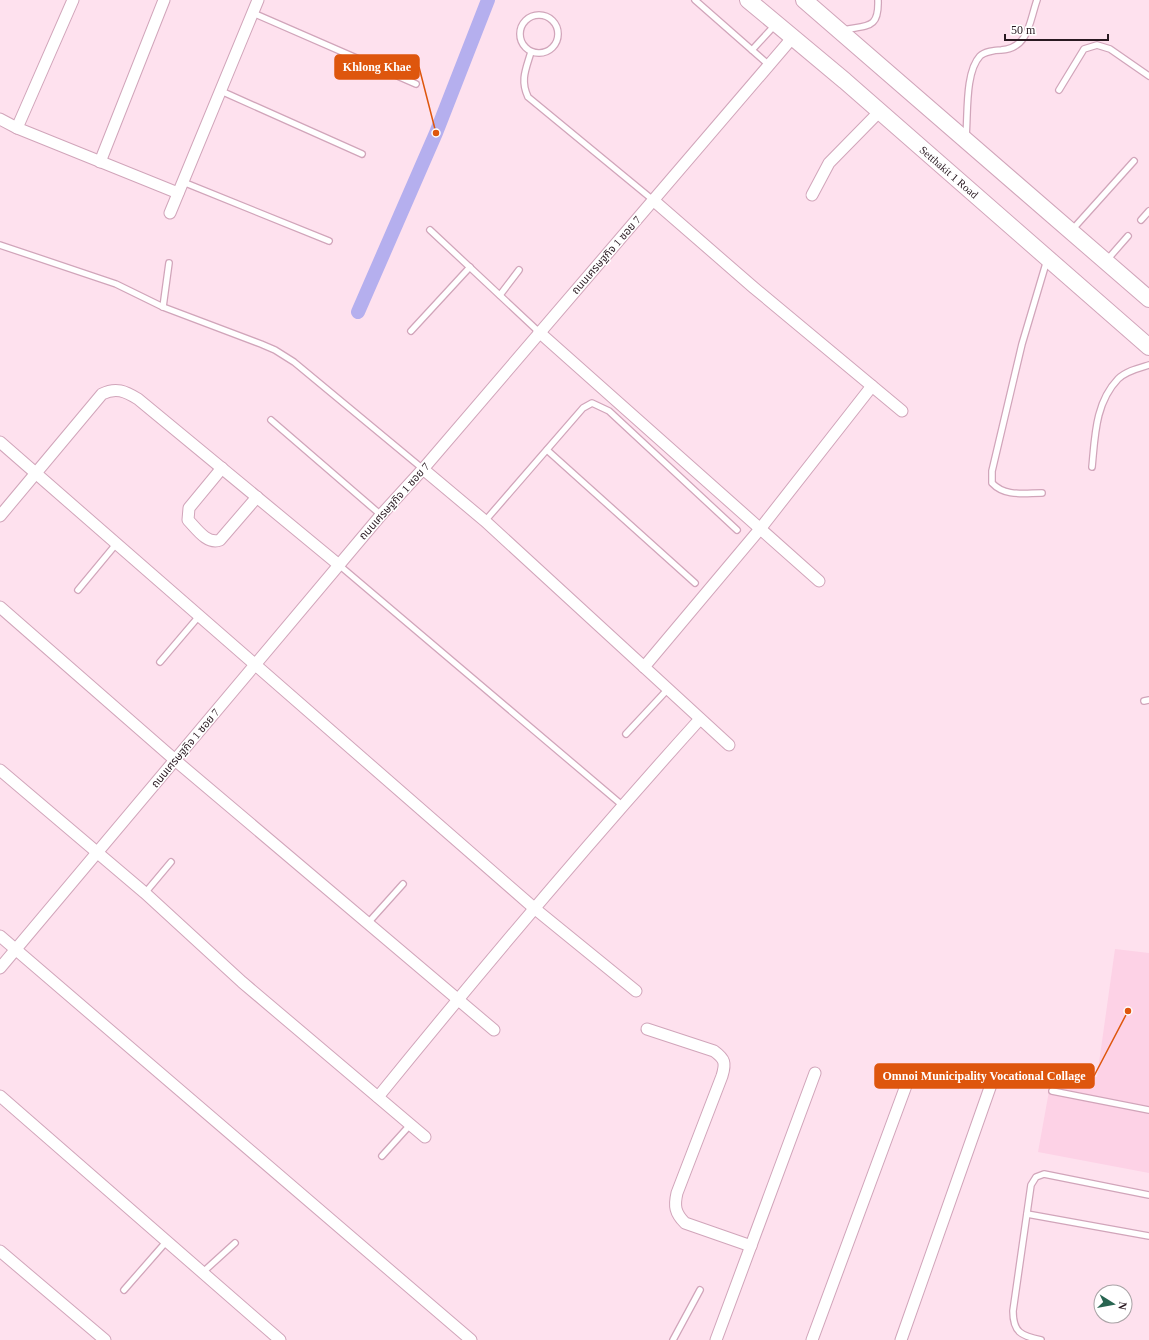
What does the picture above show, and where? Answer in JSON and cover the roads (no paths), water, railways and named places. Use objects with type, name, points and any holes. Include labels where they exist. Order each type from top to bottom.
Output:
[{"type":"main road","name":"Setthakit 1 Road","points":[[748,0],[880,111],[1149,347]]},
{"type":"main road","points":[[804,0],[1149,299]]},
{"type":"street","points":[[17,128],[73,0]]},
{"type":"street","points":[[100,162],[164,0]]},
{"type":"street","points":[[170,213],[258,0]]},
{"type":"street","name":"ถนนเศรษฐกิจ 1 ซอย 7","points":[[0,968],[381,515],[423,469],[793,37]]},
{"type":"street","points":[[812,195],[829,163],[880,111]]},
{"type":"street","points":[[0,118],[17,128],[178,193]]},
{"type":"street","points":[[653,200],[753,287],[902,411]]},
{"type":"street","points":[[539,332],[818,581]]},
{"type":"street","points":[[644,667],[760,529],[872,386]]},
{"type":"street","points":[[0,516],[102,394],[112,389],[125,391],[138,399],[339,565]]},
{"type":"street","points":[[0,442],[534,908],[636,991]]},
{"type":"street","points":[[222,468],[189,508],[188,520],[209,540],[215,542],[220,540],[257,497]]},
{"type":"street","points":[[423,469],[485,521],[729,745]]},
{"type":"street","points":[[0,607],[175,760],[494,1030]]},
{"type":"street","points":[[378,1097],[534,908],[622,805],[700,719]]},
{"type":"street","points":[[0,770],[145,893],[242,982],[425,1137]]},
{"type":"street","points":[[0,936],[471,1340]]},
{"type":"street","points":[[647,1029],[714,1051],[722,1057],[726,1064],[677,1193],[675,1203],[677,1214],[685,1223],[751,1246]]},
{"type":"street","points":[[812,1340],[907,1083],[914,1078],[991,1072],[993,1073],[993,1079],[901,1340]]},
{"type":"street","points":[[716,1340],[815,1073]]},
{"type":"street","points":[[0,1096],[280,1340]]},
{"type":"street","points":[[0,1250],[105,1340]]},
{"type":"lane","points":[[695,0],[769,65]]},
{"type":"lane","points":[[839,30],[870,24],[876,20],[878,14],[878,0]]},
{"type":"lane","points":[[966,141],[969,86],[973,66],[981,54],[997,50],[1011,49],[1020,45],[1025,36],[1037,0]]},
{"type":"lane","points":[[253,13],[416,84]]},
{"type":"lane","points":[[535,15],[543,15],[551,18],[556,24],[559,32],[558,40],[554,48],[539,54],[531,52],[524,48],[520,40],[522,24],[528,18],[535,15]]},
{"type":"lane","points":[[752,50],[776,23]]},
{"type":"lane","points":[[1059,90],[1084,49],[1097,45],[1110,49],[1149,76]]},
{"type":"lane","points":[[531,52],[524,76],[523,86],[528,97],[653,200]]},
{"type":"lane","points":[[221,92],[362,154]]},
{"type":"lane","points":[[1070,232],[1134,161]]},
{"type":"lane","points":[[184,182],[329,241]]},
{"type":"lane","points":[[1141,220],[1149,210]]},
{"type":"lane","points":[[430,230],[539,332]]},
{"type":"lane","points":[[1105,262],[1128,236]]},
{"type":"lane","points":[[0,244],[116,284],[163,307],[275,350],[294,362],[423,469]]},
{"type":"lane","points":[[1042,493],[1009,493],[999,490],[992,483],[992,471],[1022,344],[1047,258]]},
{"type":"lane","points":[[163,307],[169,263]]},
{"type":"lane","points":[[411,331],[470,267]]},
{"type":"lane","points":[[500,295],[519,270]]},
{"type":"lane","points":[[1092,467],[1099,412],[1107,395],[1118,379],[1130,371],[1149,365]]},
{"type":"lane","points":[[485,521],[582,408],[592,403],[609,411],[737,530]]},
{"type":"lane","points":[[271,420],[381,515]]},
{"type":"lane","points":[[547,450],[695,583]]},
{"type":"lane","points":[[78,590],[117,543]]},
{"type":"lane","points":[[339,565],[622,805]]},
{"type":"lane","points":[[160,662],[200,615]]},
{"type":"lane","points":[[626,734],[668,690]]},
{"type":"lane","points":[[145,893],[171,862]]},
{"type":"lane","points":[[368,923],[403,884]]},
{"type":"lane","points":[[1052,1091],[1149,1110]]},
{"type":"lane","points":[[382,1156],[410,1125]]},
{"type":"lane","points":[[1041,1340],[1029,1338],[1017,1330],[1013,1323],[1013,1311],[1031,1185],[1036,1176],[1044,1174],[1149,1195]]},
{"type":"lane","points":[[1027,1214],[1149,1236]]},
{"type":"lane","points":[[124,1290],[166,1242]]},
{"type":"lane","points":[[202,1273],[235,1243]]},
{"type":"lane","points":[[673,1340],[700,1290]]},
{"type":"waterway","points":[[358,312],[436,133],[488,0]]},
{"type":"place","name":"Khlong Khae","points":[[436,133]]},
{"type":"place","name":"Omnoi Municipality Vocational Collage","points":[[1128,1011]]}]
